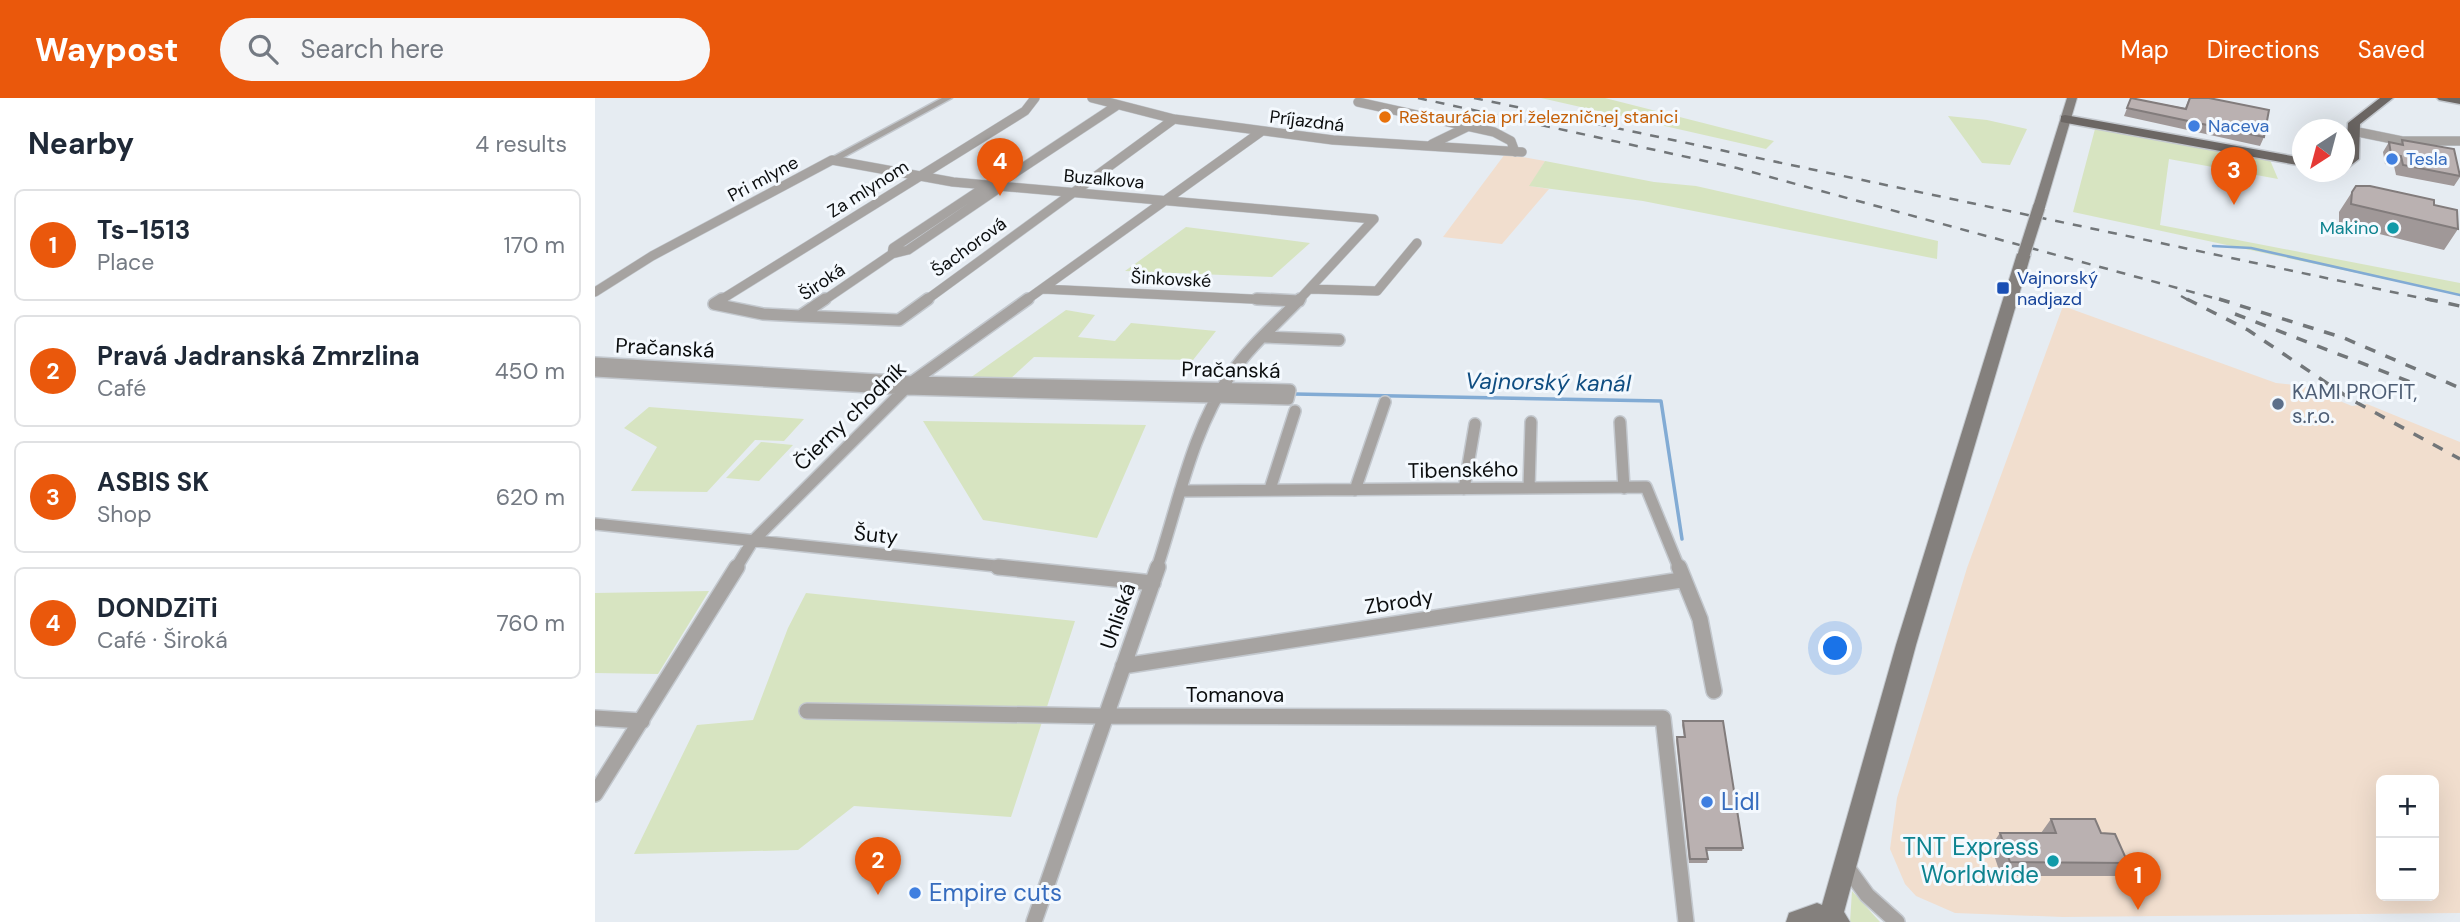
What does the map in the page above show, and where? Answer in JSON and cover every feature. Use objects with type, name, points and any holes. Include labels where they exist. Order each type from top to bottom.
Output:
[{"type":"main road","points":[[2442,98],[2460,101]]},
{"type":"main road","points":[[2355,124],[2379,100]]},
{"type":"main road","points":[[1798,922],[1812,915],[1834,920],[1906,645],[2071,102],[2097,124]]},
{"type":"main road","points":[[2064,124],[2097,124],[2292,160]]},
{"type":"street","name":"Pri mlyne","points":[[595,292],[652,256],[949,98]]},
{"type":"street","name":"Za mlynom","points":[[713,304],[1025,111],[1035,98]]},
{"type":"street","name":"Príjazdná","points":[[1092,98],[1174,119],[1262,131],[1365,143],[1519,152],[1505,137],[1469,126]]},
{"type":"street","points":[[1358,102],[1469,126]]},
{"type":"street","name":"Široká","points":[[713,304],[763,314],[800,316],[892,254],[908,250],[995,186],[1116,106]]},
{"type":"street","name":"Šachorová","points":[[800,316],[899,320],[1174,119]]},
{"type":"street","points":[[1429,146],[1469,126]]},
{"type":"street","name":"Čierny chodník","points":[[595,794],[752,542],[908,385],[1262,131]]},
{"type":"street","points":[[2355,131],[2402,141],[2460,141]]},
{"type":"street","name":"Buzalkova","points":[[832,160],[995,186],[1374,219]]},
{"type":"street","name":"Uhliská","points":[[1034,922],[1104,716],[1153,583],[1180,491],[1219,393],[1231,373],[1374,219]]},
{"type":"street","points":[[1310,289],[1377,292],[1417,243]]},
{"type":"street","name":"Šinkovské","points":[[1043,289],[1299,300]]},
{"type":"street","points":[[1265,337],[1339,340]]},
{"type":"street","name":"Pračanská","points":[[595,363],[908,385]]},
{"type":"street","name":"Pračanská","points":[[595,371],[908,385],[1219,393],[1288,399],[1290,390],[1219,393]]},
{"type":"street","points":[[1355,490],[1385,402]]},
{"type":"street","points":[[1270,489],[1295,411]]},
{"type":"street","points":[[1529,488],[1531,422]]},
{"type":"street","points":[[1620,422],[1624,488]]},
{"type":"street","points":[[1464,489],[1475,424]]},
{"type":"street","name":"Tibenského","points":[[1180,491],[1646,487],[1681,580]]},
{"type":"street","name":"Šuty","points":[[595,524],[1153,583]]},
{"type":"street","points":[[1681,580],[1700,619],[1714,691]]},
{"type":"street","name":"Zbrody","points":[[1123,666],[1681,580]]},
{"type":"street","name":"Tomanova","points":[[807,711],[1104,716],[1663,718],[1686,922]]},
{"type":"street","points":[[595,718],[642,721]]},
{"type":"street","points":[[1846,866],[1867,895],[1897,922]]},
{"type":"shaded area","points":[[1505,154],[1545,161],[1530,186],[1549,189],[1502,244],[1443,237]]},
{"type":"shaded area","points":[[2063,306],[2276,383],[2303,386],[2352,406],[2367,404],[2460,442],[2460,913],[2063,917],[1955,913],[1916,896],[1905,884],[1890,849],[1897,798],[1967,568]]},
{"type":"green space","points":[[1541,98],[1605,98],[1774,141],[1766,149]]},
{"type":"green space","points":[[1948,116],[1987,120],[2027,129],[2010,165],[1982,163]]},
{"type":"green space","points":[[2095,129],[2270,160],[2278,179],[2169,159],[2160,225],[2460,283],[2460,295],[2073,212]]},
{"type":"green space","points":[[1545,161],[1654,182],[1696,186],[1938,241],[1937,259],[1643,201],[1529,186]]},
{"type":"green space","points":[[1186,227],[1310,243],[1272,277],[1125,271]]},
{"type":"green space","points":[[1066,310],[1095,315],[1078,337],[1115,341],[1131,323],[1216,331],[1193,360],[1034,357],[1009,380],[970,378]]},
{"type":"green space","points":[[649,407],[804,419],[784,441],[755,440],[707,492],[631,491],[657,447],[624,428]]},
{"type":"green space","points":[[923,421],[1146,425],[1097,538],[983,520]]},
{"type":"green space","points":[[761,442],[793,445],[759,481],[726,478]]},
{"type":"green space","points":[[709,591],[658,674],[595,673],[595,593]]},
{"type":"green space","points":[[806,593],[1075,621],[1011,817],[854,806],[798,850],[634,854],[697,725],[753,720],[788,628]]},
{"type":"green space","points":[[1852,891],[1880,922],[1850,922]]},
{"type":"building","points":[[2131,98],[2186,109],[2190,98],[2209,98],[2269,110],[2264,137],[2127,108]]},
{"type":"building","points":[[2402,140],[2454,149],[2460,176],[2403,165],[2401,156],[2391,154],[2389,142],[2403,145]]},
{"type":"building","points":[[2356,186],[2370,186],[2434,200],[2434,205],[2457,210],[2458,229],[2351,204],[2352,192]]},
{"type":"building","name":"Lidl","points":[[1683,721],[1723,721],[1743,848],[1706,848],[1708,859],[1690,859],[1677,737],[1685,737]]},
{"type":"building","points":[[2051,819],[2095,819],[2101,833],[2115,834],[2128,863],[2010,862],[2000,833],[2056,833]]},
{"type":"waterway","points":[[2213,246],[2251,248],[2460,295]]},
{"type":"waterway","name":"Vajnorský kanál","points":[[1295,394],[1661,401],[1682,539]]},
{"type":"railway","points":[[1418,98],[1737,168],[2225,301]]},
{"type":"railway","points":[[1474,98],[2435,301]]},
{"type":"railway","points":[[2181,296],[2190,301]]},
{"type":"railway","points":[[2187,299],[2248,330],[2352,400],[2460,459]]},
{"type":"railway","points":[[2219,299],[2344,338],[2460,388]]},
{"type":"railway","points":[[2427,299],[2460,306]]},
{"type":"railway","points":[[2235,314],[2413,383]]},
{"type":"place","name":"Reštaurácia pri železničnej stanici","points":[[1385,117]]},
{"type":"place","name":"Naceva","points":[[2194,126]]},
{"type":"place","name":"Tesla","points":[[2392,159]]},
{"type":"place","name":"DONDZiTi","points":[[1000,196]]},
{"type":"place","name":"ASBIS SK","points":[[2234,205]]},
{"type":"place","name":"Makino","points":[[2393,228]]},
{"type":"place","name":"Vajnorský nadjazd","points":[[2003,288]]},
{"type":"place","name":"KAMI PROFIT, s.r.o.","points":[[2278,404]]},
{"type":"place","name":"Lidl","points":[[1707,802]]},
{"type":"place","name":"TNT Express Worldwide","points":[[2053,861]]},
{"type":"place","name":"Empire cuts","points":[[915,893]]},
{"type":"place","name":"Pravá Jadranská Zmrzlina","points":[[878,895]]},
{"type":"place","name":"Ts-1513","points":[[2138,910]]}]
